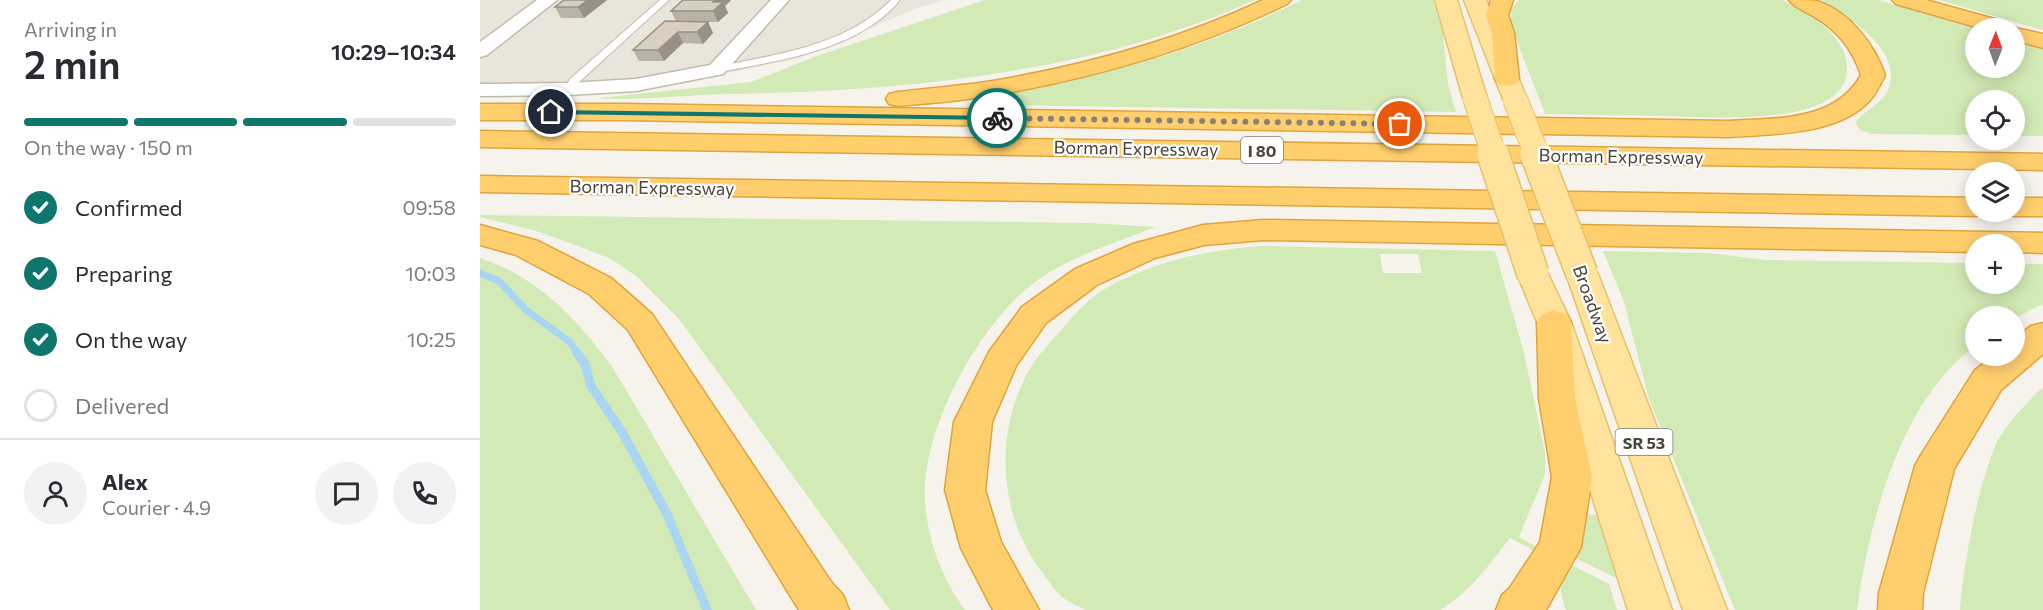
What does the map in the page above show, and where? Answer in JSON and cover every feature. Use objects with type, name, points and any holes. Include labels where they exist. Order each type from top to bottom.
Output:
[{"type":"highway","points":[[622,112],[876,102],[993,88],[1105,63],[1185,39],[1252,15],[1280,0]]},
{"type":"highway","points":[[1502,0],[1497,15],[1503,33],[1511,89]]},
{"type":"highway","points":[[480,112],[622,112],[1729,129],[1795,124],[1839,111],[1861,96],[1873,75],[1867,54],[1851,33],[1818,9],[1800,0]]},
{"type":"highway","points":[[1903,0],[1966,18]]},
{"type":"highway","points":[[2025,36],[2043,41]]},
{"type":"highway","name":"Borman Expressway","points":[[480,139],[2043,162]]},
{"type":"highway","name":"Borman Expressway","points":[[480,184],[1965,207]]},
{"type":"highway","points":[[2025,207],[2043,207]]},
{"type":"highway","points":[[1017,610],[982,548],[965,490],[973,422],[1001,361],[1034,315],[1086,277],[1144,251],[1203,235],[1263,230],[2043,243]]},
{"type":"highway","points":[[480,235],[527,248],[600,286],[640,322],[816,598],[826,610]]},
{"type":"highway","points":[[1518,610],[1525,604],[1560,548],[1572,477],[1557,398],[1554,322]]},
{"type":"highway","points":[[1900,610],[1901,593],[1935,466],[1988,380],[2043,335]]},
{"type":"main road","name":"SR 53","points":[[1446,0],[1475,98],[1533,274],[1554,322],[1650,610]]},
{"type":"main road","name":"Broadway","points":[[1475,0],[1582,274],[1705,610]]},
{"type":"street","points":[[480,51],[548,0]]},
{"type":"street","points":[[480,90],[569,89],[636,85],[716,70],[780,0]]},
{"type":"lane","points":[[569,89],[574,81],[665,0]]},
{"type":"lane","points":[[716,70],[834,40],[874,21],[896,0]]},
{"type":"shaded area","points":[[480,0],[946,0],[917,8],[800,58],[683,82],[578,94],[480,96]]},
{"type":"green space","points":[[985,0],[1255,0],[1192,25],[1128,45],[996,74],[861,88],[646,98],[598,98],[751,82],[814,57]]},
{"type":"green space","points":[[1302,0],[1433,0],[1443,33],[1448,84],[1456,112],[1004,105],[982,98],[1065,82],[1146,61],[1225,34]]},
{"type":"green space","points":[[1519,0],[1782,0],[1813,17],[1832,34],[1839,43],[1847,65],[1842,86],[1826,101],[1802,110],[1772,115],[1710,117],[1545,114],[1511,26],[1511,8]]},
{"type":"green space","points":[[1819,0],[1879,0],[1965,26],[1965,78],[2025,78],[2025,44],[2043,49],[2043,136],[2025,136],[2025,90],[1965,90],[1965,135],[1872,134],[1860,130],[1855,123],[1885,95],[1891,76],[1888,62],[1881,48],[1858,25]]},
{"type":"green space","points":[[1939,0],[2043,0],[2043,30],[2025,25],[2025,18],[2001,18]]},
{"type":"green space","points":[[480,215],[1090,223],[1155,227],[1081,256],[1039,279],[1017,297],[996,320],[976,348],[944,409],[926,472],[926,515],[932,544],[949,585],[965,610],[890,610],[680,320],[636,276],[611,259],[573,244],[533,230],[480,217]]},
{"type":"green space","points":[[1263,246],[1495,251],[1524,353],[1545,453],[1545,474],[1519,537],[1537,547],[1535,551],[1510,538],[1470,586],[1440,610],[1086,610],[1067,601],[1059,594],[1028,550],[1017,526],[1006,475],[1009,424],[1016,398],[1027,374],[1073,316],[1103,290],[1127,277],[1165,263],[1204,253]],"holes":[[[1380,254],[1418,254],[1422,273],[1383,273]]]},
{"type":"green space","points":[[1603,251],[1709,253],[1766,260],[1965,263],[1965,294],[2025,294],[2025,264],[2043,264],[2043,304],[2025,313],[2025,306],[1965,306],[1965,355],[1949,370],[1927,398],[1908,430],[1892,466],[1870,539],[1857,610],[1735,610],[1649,399],[1624,302]]},
{"type":"green space","points":[[480,258],[501,266],[538,288],[571,317],[600,351],[613,368],[756,610],[480,610]]},
{"type":"green space","points":[[2043,387],[2043,610],[1960,610],[1972,526],[1989,462],[2004,430]]},
{"type":"green space","points":[[1583,514],[1597,515],[1618,579],[1571,556]]},
{"type":"green space","points":[[1569,564],[1609,584],[1617,610],[1566,610],[1562,598],[1562,587]]},
{"type":"building","points":[[564,0],[588,0],[578,7],[555,7]]},
{"type":"building","points":[[683,0],[723,2],[713,11],[671,11]]},
{"type":"building","points":[[665,21],[708,22],[697,32],[678,32],[658,50],[633,50]]},
{"type":"waterway","points":[[480,273],[499,281],[526,310],[570,342],[578,354]]},
{"type":"waterway","points":[[577,353],[585,364],[591,386],[622,432],[667,514],[707,610]]},
{"type":"way so far","points":[[997,118],[1400,124]]},
{"type":"route","points":[[551,112],[997,118]]}]
